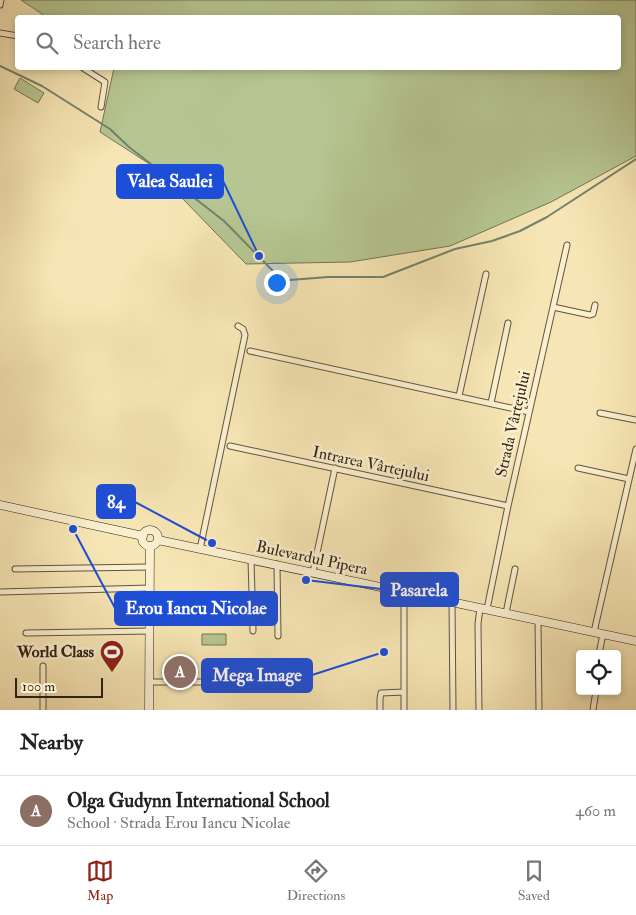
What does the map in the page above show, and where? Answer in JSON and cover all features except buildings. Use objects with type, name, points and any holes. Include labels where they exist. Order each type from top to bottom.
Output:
[{"type":"main road","points":[[0,505],[143,536]]},
{"type":"main road","points":[[152,530],[158,535],[158,540],[155,545],[150,546],[144,543],[143,536],[146,532],[152,530]]},
{"type":"main road","name":"Bulevardul Pipera","points":[[158,540],[636,641]]},
{"type":"main road","points":[[150,546],[150,710]]},
{"type":"street","points":[[0,4],[1,0]]},
{"type":"street","points":[[0,34],[15,36]]},
{"type":"street","points":[[86,70],[105,82],[101,107]]},
{"type":"street","name":"Strada Vârtejului","points":[[478,710],[478,624],[508,506],[567,245]]},
{"type":"street","points":[[460,396],[486,274]]},
{"type":"street","points":[[553,307],[590,315],[593,313],[595,305]]},
{"type":"street","points":[[491,403],[508,323]]},
{"type":"street","points":[[200,549],[244,335],[243,328],[238,326]]},
{"type":"street","points":[[250,352],[529,412]]},
{"type":"street","points":[[600,413],[636,420]]},
{"type":"street","name":"Intrarea Vârtejului","points":[[230,446],[508,506]]},
{"type":"street","points":[[594,632],[636,448]]},
{"type":"street","points":[[313,572],[335,468]]},
{"type":"street","points":[[578,468],[629,479]]},
{"type":"street","points":[[251,559],[253,631]]},
{"type":"street","points":[[277,564],[278,636]]},
{"type":"street","points":[[16,568],[150,567]]},
{"type":"street","points":[[506,613],[515,569]]},
{"type":"street","points":[[0,592],[150,588]]},
{"type":"street","points":[[404,591],[404,710]]},
{"type":"street","points":[[452,602],[453,710]]},
{"type":"street","points":[[538,620],[539,710]]},
{"type":"street","points":[[26,632],[150,631]]},
{"type":"street","points":[[600,650],[602,634]]},
{"type":"street","points":[[43,666],[43,710]]},
{"type":"street","points":[[150,682],[291,682]]},
{"type":"street","points":[[380,710],[381,693],[404,692]]},
{"type":"street","points":[[593,710],[595,695]]},
{"type":"green space","points":[[21,0],[636,0],[636,156],[551,202],[450,246],[350,262],[246,264],[148,163],[100,132],[114,70],[621,70],[621,15],[44,15]]},
{"type":"green space","points":[[20,78],[44,93],[38,103],[14,89]]},
{"type":"green space","points":[[202,634],[226,634],[226,645],[202,645]]},
{"type":"waterway","points":[[0,66],[42,86],[110,129],[129,147],[224,221],[273,271],[283,278],[290,280],[328,277],[383,277],[455,249],[492,241],[520,231],[547,217],[636,159]]},
{"type":"place","name":"Valea Saulei","points":[[259,256]]},
{"type":"place","name":"Erou Iancu Nicolae","points":[[73,529]]},
{"type":"place","name":"84","points":[[212,543]]},
{"type":"place","name":"Pasarela","points":[[306,580]]},
{"type":"place","name":"Mega Image","points":[[384,652]]},
{"type":"place","name":"Olga Gudynn International School","points":[[180,672]]},
{"type":"place","name":"World Class","points":[[112,673]]}]
